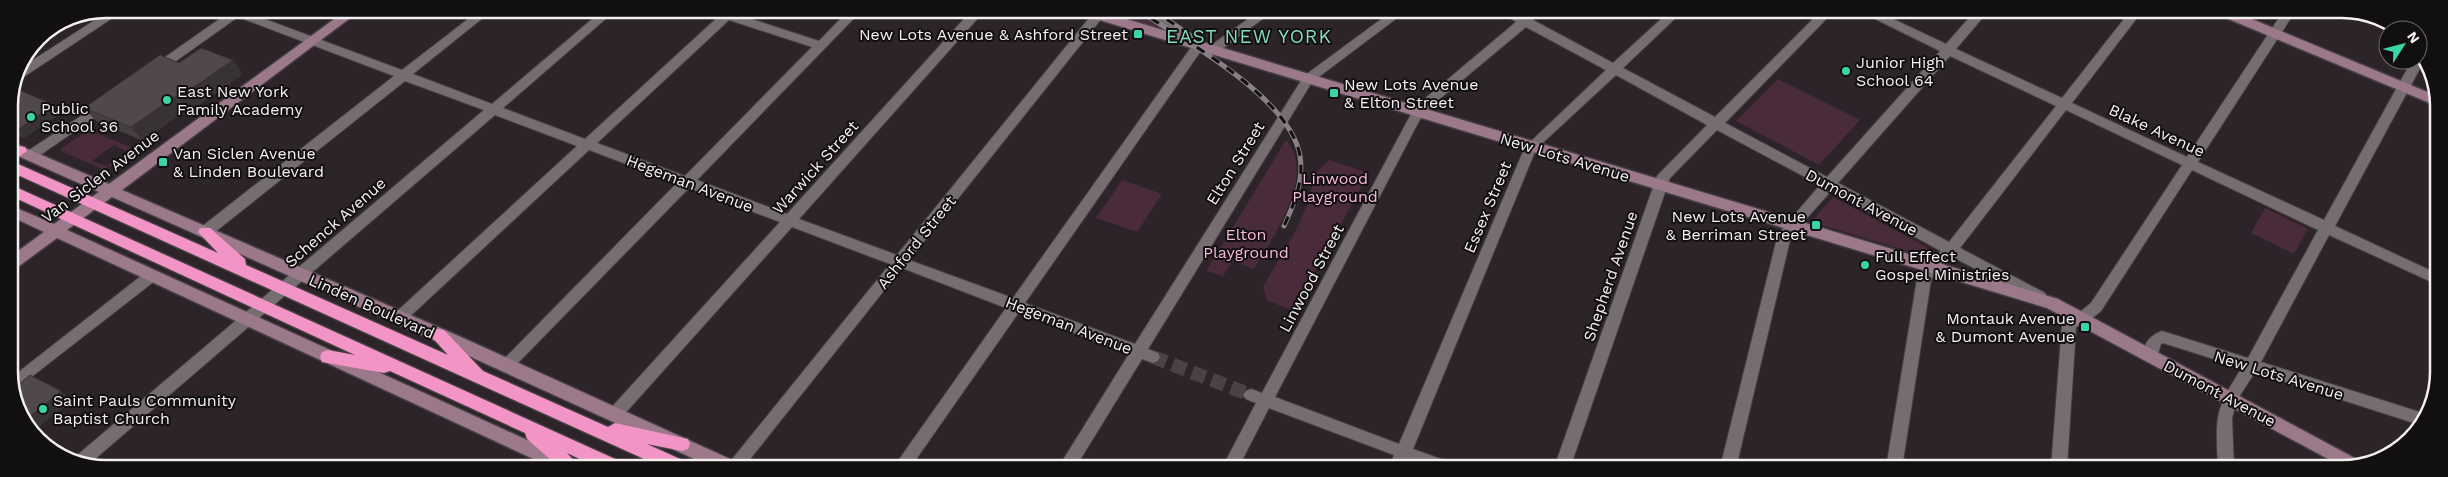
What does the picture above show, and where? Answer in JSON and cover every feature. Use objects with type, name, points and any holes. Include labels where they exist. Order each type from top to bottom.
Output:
[{"type":"highway","name":"Linden Boulevard","points":[[18,169],[665,460]]},
{"type":"highway","points":[[18,193],[601,460]]},
{"type":"highway","points":[[205,232],[252,274]]},
{"type":"highway","points":[[438,335],[484,378]]},
{"type":"highway","points":[[328,357],[405,370]]},
{"type":"highway","points":[[519,422],[562,460]]},
{"type":"highway","points":[[586,424],[682,444]]},
{"type":"street","points":[[25,71],[106,18]]},
{"type":"street","points":[[141,79],[225,18]]},
{"type":"street","name":"Hegeman Avenue","points":[[256,18],[312,41],[1153,357]]},
{"type":"street","name":"Van Siclen Avenue","points":[[18,259],[344,18]]},
{"type":"street","points":[[205,232],[477,18]]},
{"type":"street","name":"Schenck Avenue","points":[[87,457],[600,18]]},
{"type":"street","points":[[399,318],[724,18]]},
{"type":"street","points":[[736,18],[821,46]]},
{"type":"street","points":[[506,366],[848,18]]},
{"type":"street","name":"Warwick Street","points":[[615,414],[972,18]]},
{"type":"street","name":"Ashford Street","points":[[739,460],[1096,18]]},
{"type":"street","name":"New Lots Avenue","points":[[1108,18],[1659,186],[2052,303]]},
{"type":"street","points":[[907,460],[1199,45],[1158,18]]},
{"type":"street","points":[[1214,49],[1257,18]]},
{"type":"street","name":"Elton Street","points":[[1071,460],[1308,79],[1391,18]]},
{"type":"street","name":"Dumont Avenue","points":[[1519,18],[2345,460]]},
{"type":"street","name":"Linwood Street","points":[[1233,460],[1259,397],[1419,112],[1528,18]]},
{"type":"street","name":"Essex Street","points":[[1400,460],[1531,146],[1669,18]]},
{"type":"street","name":"Shepherd Avenue","points":[[1565,460],[1664,176],[1821,18]]},
{"type":"street","name":"Blake Avenue","points":[[1880,18],[2430,276]]},
{"type":"street","points":[[1730,460],[1785,234],[1977,18]]},
{"type":"street","points":[[1895,460],[1924,279],[1931,268],[1951,250],[2131,18]]},
{"type":"street","points":[[2238,18],[2430,98]]},
{"type":"street","points":[[2060,460],[2069,324],[2081,319],[2096,307],[2285,18]]},
{"type":"street","points":[[2226,460],[2224,418],[2230,398],[2251,366],[2412,70]]},
{"type":"street","points":[[18,149],[117,96]]},
{"type":"street","name":"Linden Boulevard","points":[[18,150],[301,274],[716,460]]},
{"type":"street","points":[[18,214],[247,321],[553,460]]},
{"type":"street","points":[[18,380],[150,276]]},
{"type":"street","name":"New Lots Avenue","points":[[2150,356],[2154,341],[2162,337],[2418,417]]},
{"type":"street","points":[[1259,397],[1424,460]]},
{"type":"green space","points":[[1128,18],[1147,18],[1167,32]]},
{"type":"green space","points":[[1778,79],[1860,120],[1819,165],[1736,121]]},
{"type":"green space","points":[[89,130],[130,147],[131,151],[109,167],[102,169],[61,151],[63,147]],"holes":[[[114,145],[127,152],[107,166],[92,161]]]},
{"type":"green space","name":"Elton Playground","points":[[1286,140],[1294,154],[1297,170],[1295,188],[1281,223],[1254,269],[1233,261],[1223,276],[1206,271]]},
{"type":"green space","name":"Linwood Playground","points":[[1329,160],[1369,173],[1293,311],[1267,300],[1263,287],[1297,228],[1308,203],[1315,174]]},
{"type":"green space","points":[[1122,180],[1162,194],[1137,232],[1096,218]]},
{"type":"green space","points":[[1833,197],[1934,251],[1928,257],[1811,222]]},
{"type":"green space","points":[[2265,208],[2308,229],[2294,254],[2251,233]]},
{"type":"building","points":[[201,48],[233,60],[178,98],[174,97],[131,127],[84,108],[160,55],[179,63]]},
{"type":"building","points":[[19,90],[54,105],[18,129]]},
{"type":"building","points":[[30,375],[61,391],[30,416],[22,400],[19,385]]},
{"type":"tunnel","points":[[1153,357],[1251,395]]},
{"type":"railway","points":[[1150,18],[1232,72],[1277,112],[1292,134],[1300,156],[1301,174],[1295,201],[1284,226]]},
{"type":"railway","points":[[1165,18],[1191,36]]},
{"type":"place","name":"New Lots Avenue & Ashford Street","points":[[1138,34]]},
{"type":"place","name":"Junior High School 64","points":[[1846,71]]},
{"type":"place","name":"New Lots Avenue & Elton Street","points":[[1334,93]]},
{"type":"place","name":"East New York Family Academy","points":[[167,100]]},
{"type":"place","name":"Public School 36","points":[[31,117]]},
{"type":"place","name":"Van Siclen Avenue & Linden Boulevard","points":[[163,162]]},
{"type":"place","name":"New Lots Avenue & Berriman Street","points":[[1816,225]]},
{"type":"place","name":"Full Effect Gospel Ministries","points":[[1865,265]]},
{"type":"place","name":"Montauk Avenue & Dumont Avenue","points":[[2085,327]]},
{"type":"place","name":"Saint Pauls Community Baptist Church","points":[[43,409]]},
{"type":"district","name":"EAST NEW YORK","points":[[1249,36]]}]
